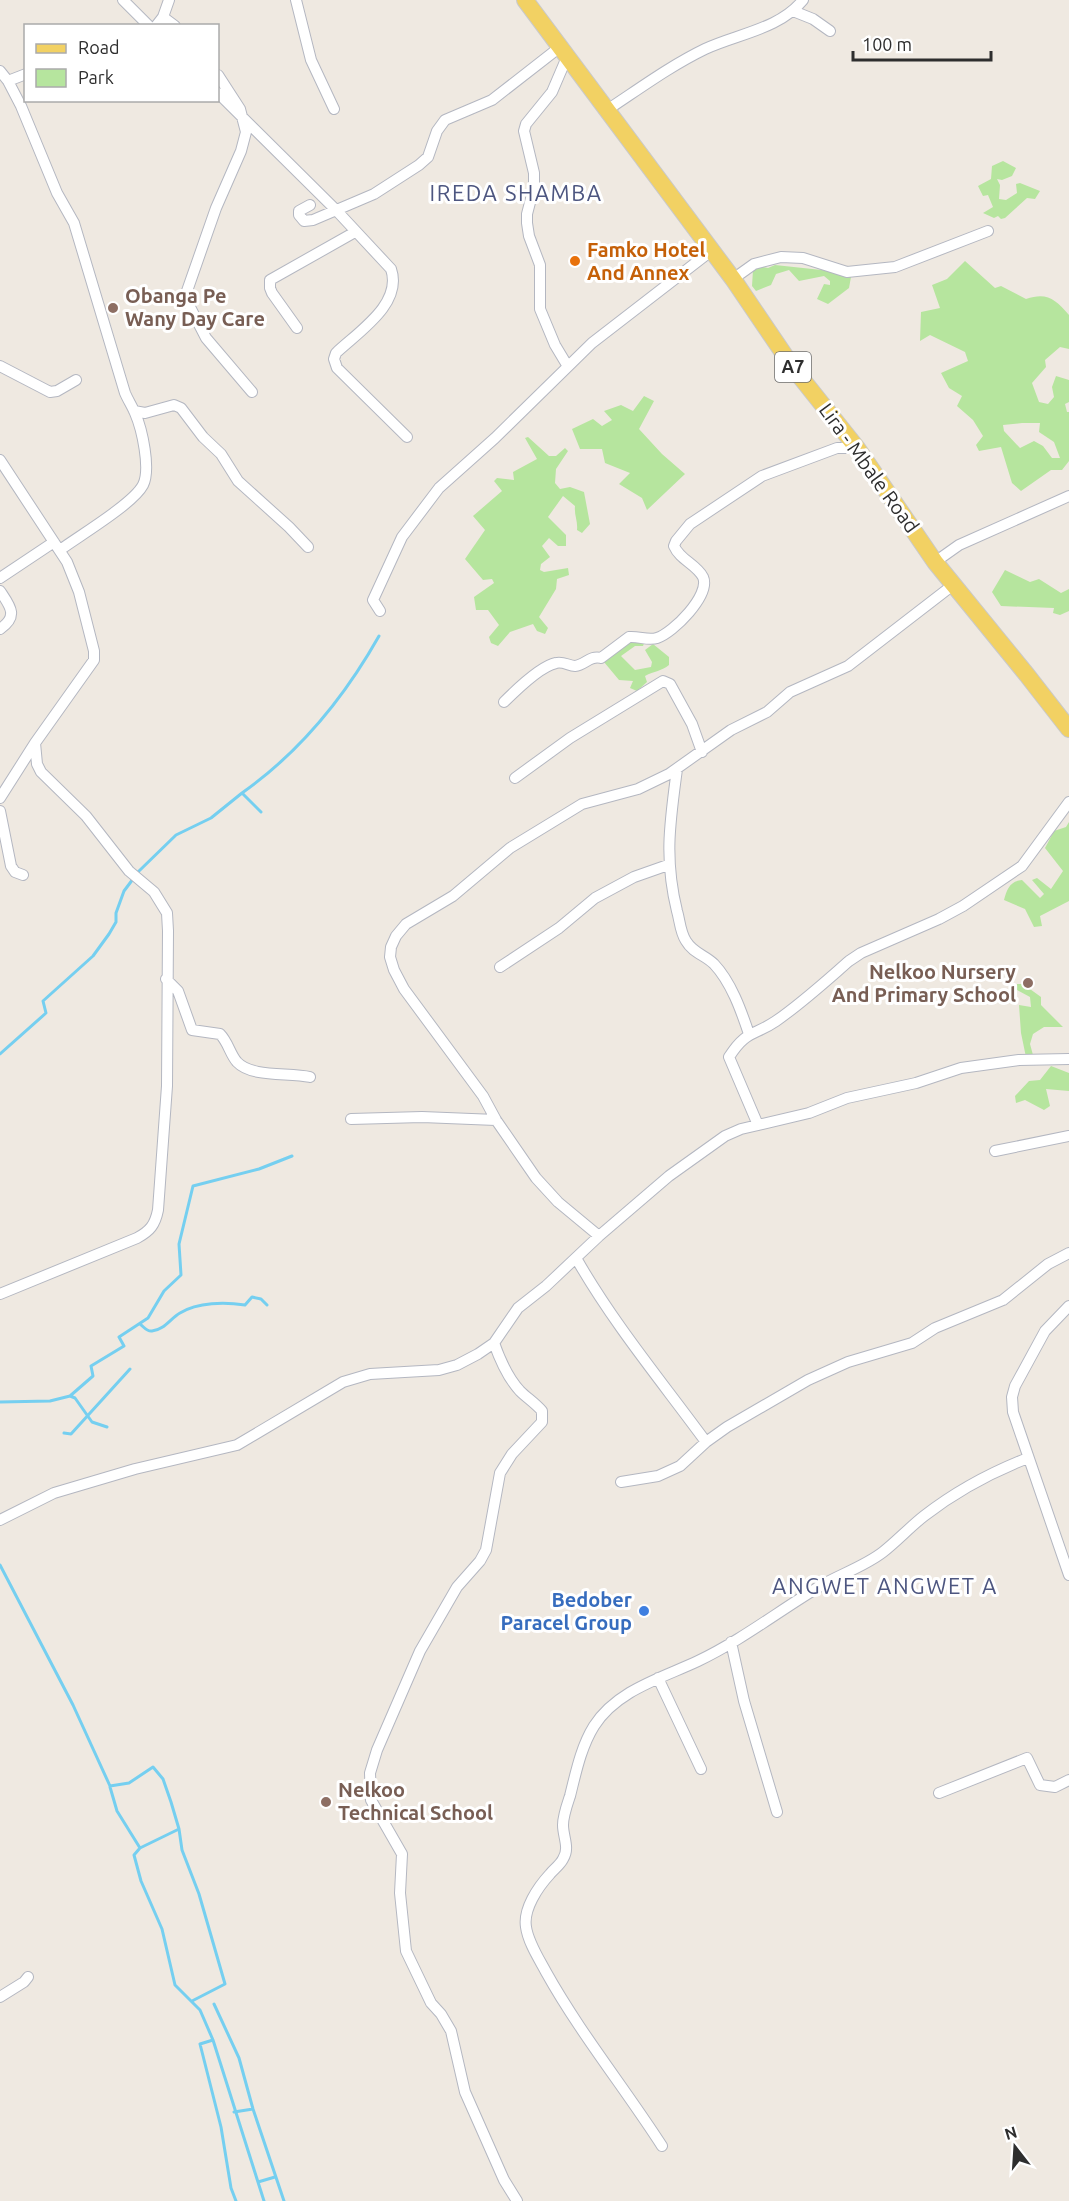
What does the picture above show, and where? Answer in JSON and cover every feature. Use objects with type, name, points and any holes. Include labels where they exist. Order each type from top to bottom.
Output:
[{"type":"main road","name":"Lira - Mbale Road","points":[[525,0],[733,279],[794,369],[857,448],[935,562],[1069,729]]},
{"type":"street","points":[[123,0],[146,24]]},
{"type":"street","points":[[160,21],[169,0]]},
{"type":"street","points":[[296,0],[311,60],[334,109]]},
{"type":"street","points":[[606,110],[706,48],[793,12],[803,0]]},
{"type":"street","points":[[793,12],[813,19],[830,31]]},
{"type":"street","points":[[310,205],[299,211],[299,215],[308,222],[374,194],[428,157],[437,130],[445,120],[492,100],[564,52]]},
{"type":"street","points":[[564,52],[552,92],[524,129],[534,173],[534,187],[527,218],[529,236],[540,265],[540,309],[555,345],[567,365]]},
{"type":"street","points":[[0,71],[8,81],[29,124],[57,194],[74,223],[125,393],[134,411],[145,452],[146,470],[142,487],[114,512],[0,578]]},
{"type":"street","points":[[8,81],[24,75]]},
{"type":"street","points":[[219,77],[245,120],[246,132],[241,152],[216,208],[187,291],[190,307],[206,338],[252,392]]},
{"type":"street","points":[[219,94],[336,210],[391,269],[393,286],[385,307],[336,353],[335,365],[407,437]]},
{"type":"street","points":[[733,279],[754,264],[780,257],[803,258],[847,272],[895,267],[988,231]]},
{"type":"street","points":[[297,328],[272,293],[270,280],[355,232]]},
{"type":"street","points":[[381,611],[374,603],[374,595],[402,537],[431,496],[495,438],[592,343],[711,251]]},
{"type":"street","points":[[0,366],[50,392],[57,391],[76,380]]},
{"type":"street","points":[[134,411],[145,413],[174,405],[181,408],[198,431],[221,454],[238,481],[308,547]]},
{"type":"street","points":[[504,702],[554,663],[560,662],[575,666],[594,657],[601,658],[629,637],[655,639],[678,626],[702,593],[704,585],[700,573],[679,555],[674,546],[690,524],[766,474],[837,448],[857,448]]},
{"type":"street","points":[[0,460],[57,546],[79,592],[95,657],[35,742],[0,798]]},
{"type":"street","points":[[935,562],[958,545],[1069,496]]},
{"type":"street","points":[[599,1236],[549,1193],[520,1157],[483,1096],[416,1006],[396,974],[390,953],[396,936],[406,924],[453,896],[510,848],[543,827],[582,804],[638,789],[677,769],[731,730],[767,712],[782,697],[800,686],[848,666],[953,585]]},
{"type":"street","points":[[0,591],[8,602],[11,613],[8,623],[0,629]]},
{"type":"street","points":[[515,778],[570,738],[663,681],[670,684],[692,724],[702,752]]},
{"type":"street","points":[[0,1294],[137,1238],[147,1233],[155,1224],[158,1210],[166,1086],[168,917],[154,892],[129,871],[86,816],[41,772],[37,764],[35,742]]},
{"type":"street","points":[[677,769],[669,826],[669,865],[680,930],[694,952],[709,960],[726,981],[749,1034]]},
{"type":"street","points":[[758,1125],[729,1057],[741,1040],[775,1022],[861,953],[939,919],[963,906],[1022,866],[1069,802]]},
{"type":"street","points":[[0,811],[11,866],[15,872],[23,875]]},
{"type":"street","points":[[500,967],[559,928],[595,898],[634,877],[669,865]]},
{"type":"street","points":[[166,979],[178,991],[192,1030],[220,1034],[233,1057],[243,1067],[258,1072],[310,1077]]},
{"type":"street","points":[[0,1520],[54,1493],[135,1468],[243,1443],[343,1382],[370,1374],[439,1370],[457,1365],[494,1343],[519,1308],[599,1236],[669,1176],[725,1136],[758,1125],[788,1119],[848,1098],[916,1083],[982,1064],[1019,1060],[1069,1059]]},
{"type":"street","points":[[351,1119],[422,1117],[496,1120]]},
{"type":"street","points":[[995,1151],[1069,1136]]},
{"type":"street","points":[[621,1482],[658,1476],[681,1466],[706,1442],[757,1408],[808,1380],[848,1362],[912,1343],[935,1328],[1004,1300],[1048,1264],[1069,1253]]},
{"type":"street","points":[[576,1258],[607,1306],[706,1442]]},
{"type":"street","points":[[1069,1306],[1045,1331],[1015,1386],[1012,1397],[1013,1412],[1069,1575]]},
{"type":"street","points":[[494,1343],[510,1378],[519,1390],[542,1411],[542,1422],[512,1454],[500,1473],[486,1550],[452,1596],[420,1651],[373,1760],[370,1789],[375,1810],[399,1845],[402,1854],[400,1893],[406,1951],[431,2002],[451,2031],[465,2092],[504,2180],[517,2201]]},
{"type":"street","points":[[662,2146],[571,2015],[536,1952],[526,1929],[527,1912],[540,1887],[563,1860],[567,1847],[563,1826],[565,1812],[575,1772],[595,1725],[614,1705],[637,1689],[700,1660],[779,1614],[822,1585],[882,1553],[926,1514],[963,1490],[1028,1458]]},
{"type":"street","points":[[731,1642],[744,1701],[777,1812]]},
{"type":"street","points":[[658,1678],[701,1769]]},
{"type":"street","points":[[939,1793],[1027,1758],[1040,1785],[1055,1787],[1069,1780]]},
{"type":"street","points":[[0,1997],[28,1977]]},
{"type":"green space","points":[[1003,161],[1016,168],[1012,176],[1002,180],[997,179],[1000,185],[999,199],[1006,200],[1017,193],[1016,184],[1020,183],[1040,191],[1035,199],[1027,198],[1001,219],[998,216],[994,218],[983,213],[993,207],[988,195],[983,196],[978,186],[991,179],[992,166]]},
{"type":"green space","points":[[965,261],[995,288],[1001,286],[1026,299],[1040,296],[1050,298],[1069,315],[1069,349],[1060,347],[1045,360],[1046,367],[1032,383],[1039,402],[1048,404],[1054,397],[1052,387],[1056,376],[1069,380],[1069,402],[1065,404],[1069,412],[1069,461],[1062,470],[1051,470],[1021,491],[1012,483],[1001,447],[979,451],[976,445],[983,436],[973,420],[957,406],[962,396],[949,388],[941,373],[968,361],[965,352],[930,335],[920,341],[921,312],[940,308],[932,285],[947,279]],"holes":[[[1040,423],[1039,432],[1054,442],[1060,458],[1052,458],[1043,446],[1034,441],[1020,448],[1004,431],[1003,425]]]},
{"type":"green space","points":[[775,265],[831,271],[851,277],[849,288],[828,304],[817,299],[824,284],[830,285],[830,281],[824,276],[799,281],[789,270],[776,274],[771,285],[756,291],[752,286],[753,270],[758,266],[768,268]]},
{"type":"green space","points":[[644,396],[654,401],[639,429],[685,474],[647,510],[642,498],[619,484],[630,473],[605,463],[602,449],[580,449],[572,429],[593,419],[602,426],[612,420],[604,411],[621,405],[633,411]]},
{"type":"green space","points":[[528,437],[549,456],[556,456],[565,448],[568,451],[556,469],[555,483],[560,489],[570,487],[584,492],[590,524],[582,533],[577,530],[575,506],[563,496],[548,517],[566,535],[566,546],[558,546],[549,538],[542,546],[550,557],[541,564],[540,570],[544,572],[568,568],[569,575],[557,579],[556,589],[539,617],[548,628],[545,634],[537,631],[533,624],[510,632],[498,646],[491,643],[489,637],[499,625],[488,610],[476,610],[474,597],[494,583],[492,579],[483,580],[465,559],[485,530],[473,516],[502,491],[494,481],[497,478],[514,480],[513,472],[537,459],[525,438]]},
{"type":"green space","points":[[1005,570],[1030,582],[1039,579],[1061,593],[1069,589],[1069,611],[1060,615],[1053,613],[1054,608],[1001,606],[992,592]]},
{"type":"green space","points":[[632,638],[645,641],[643,646],[635,646],[621,656],[635,670],[651,667],[652,662],[645,650],[653,644],[669,657],[669,665],[645,676],[647,682],[637,691],[630,688],[633,681],[619,680],[604,662]]},
{"type":"green space","points":[[1069,822],[1069,901],[1040,916],[1042,926],[1034,927],[1025,909],[1004,900],[1005,896],[1012,884],[1022,880],[1040,898],[1044,894],[1032,880],[1037,878],[1051,889],[1063,871],[1045,848],[1054,831],[1066,827]]},
{"type":"green space","points":[[1017,984],[1023,984],[1041,997],[1041,1005],[1063,1027],[1044,1027],[1033,1034],[1030,1044],[1033,1055],[1043,1054],[1035,1064],[1027,1062],[1021,1033],[1019,1005],[1031,1007],[1030,997],[1017,990]]},
{"type":"green space","points":[[1051,1066],[1069,1073],[1069,1091],[1046,1089],[1050,1106],[1044,1110],[1025,1100],[1016,1103],[1015,1096],[1029,1081],[1040,1080]]},
{"type":"waterway","points":[[242,793],[302,742],[336,702],[379,636]]},
{"type":"waterway","points":[[0,1054],[46,1013],[43,1001],[93,956],[116,922],[116,913],[124,891],[139,871],[176,835],[211,818],[242,793],[261,812]]},
{"type":"waterway","points":[[0,1402],[50,1401],[70,1396],[93,1376],[91,1366],[124,1346],[119,1337],[148,1318],[164,1291],[181,1275],[179,1244],[193,1186],[259,1169],[292,1156]]},
{"type":"waterway","points":[[140,1324],[152,1331],[164,1326],[187,1309],[212,1304],[245,1305],[252,1297],[261,1299],[267,1305]]},
{"type":"waterway","points":[[64,1433],[71,1434],[130,1369]]},
{"type":"waterway","points":[[70,1396],[75,1398],[92,1422],[107,1427]]},
{"type":"waterway","points":[[0,1565],[73,1705],[110,1786],[129,1783],[153,1767],[163,1779],[179,1829],[182,1850],[199,1894],[225,1984],[192,2001]]},
{"type":"waterway","points":[[110,1787],[117,1811],[140,1848],[179,1829]]},
{"type":"waterway","points":[[140,1848],[134,1855],[141,1881],[162,1929],[175,1985],[200,2010],[213,2040],[264,2201]]},
{"type":"waterway","points":[[214,2004],[239,2058],[253,2109],[284,2201]]},
{"type":"waterway","points":[[213,2040],[200,2044],[221,2127],[231,2188],[236,2201]]},
{"type":"waterway","points":[[234,2112],[253,2109]]},
{"type":"waterway","points":[[258,2182],[275,2177]]},
{"type":"place","name":"Famko Hotel And Annex","points":[[575,261]]},
{"type":"place","name":"Obanga Pe Wany Day Care","points":[[113,308]]},
{"type":"place","name":"Nelkoo Nursery And Primary School","points":[[1028,983]]},
{"type":"place","name":"Bedober Paracel Group","points":[[644,1611]]},
{"type":"place","name":"Nelkoo Technical School","points":[[326,1802]]},
{"type":"district","name":"IREDA SHAMBA","points":[[516,193]]},
{"type":"district","name":"ANGWET ANGWET A","points":[[885,1586]]}]
